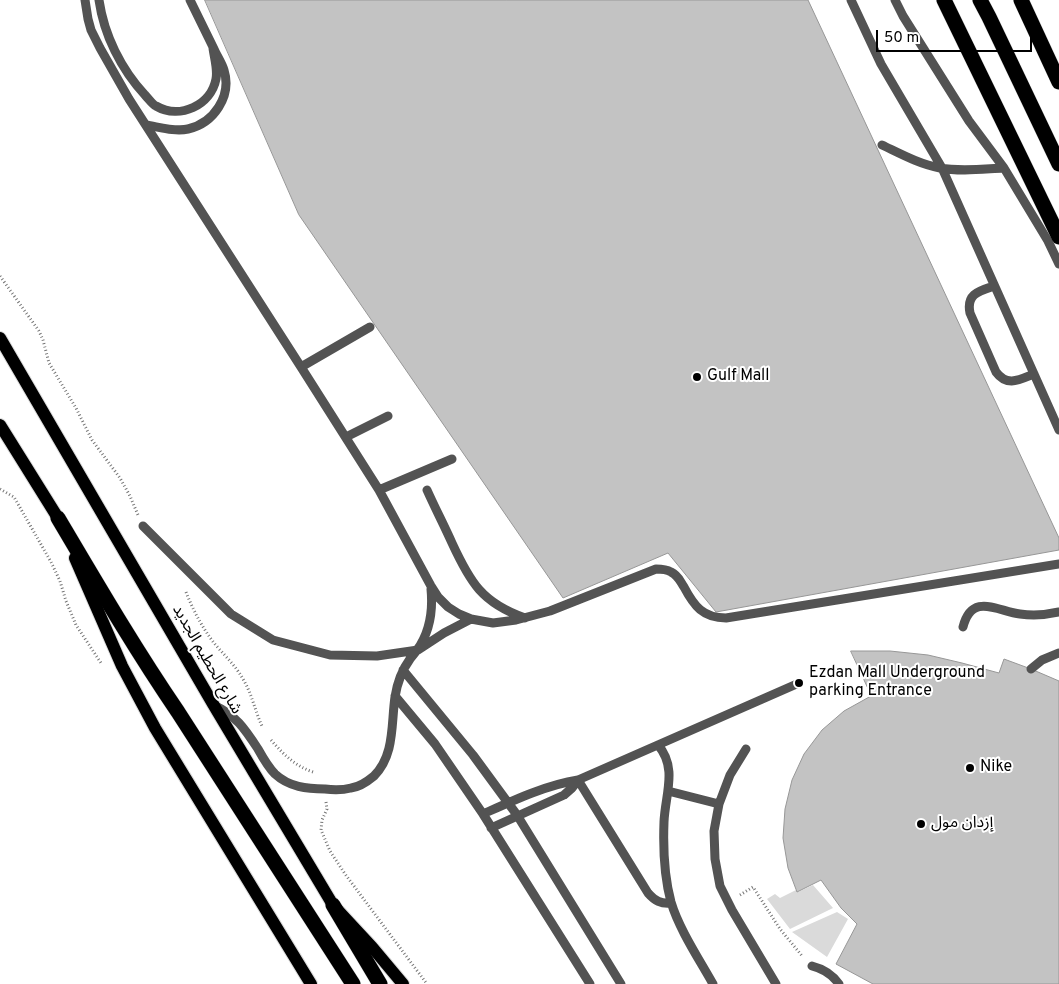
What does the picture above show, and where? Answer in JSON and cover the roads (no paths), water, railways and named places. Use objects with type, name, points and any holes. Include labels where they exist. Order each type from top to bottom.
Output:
[{"type":"highway","points":[[944,0],[1059,237]]},
{"type":"highway","points":[[980,0],[1059,164]]},
{"type":"highway","points":[[1021,0],[1059,82]]},
{"type":"highway","points":[[58,518],[128,637],[353,984]]},
{"type":"highway","points":[[333,906],[380,984]]},
{"type":"main road","name":"شارع الحطيم الجديد","points":[[0,338],[333,906],[378,953],[403,984]]},
{"type":"main road","points":[[0,425],[58,518],[115,650],[138,697],[173,758],[311,984]]},
{"type":"lane","points":[[85,0],[91,30],[146,125],[379,490],[430,586],[438,597],[459,614],[471,619],[493,623],[525,618],[550,611],[656,569],[664,569],[678,577],[691,600],[702,612],[710,616],[726,618],[1059,564]]},
{"type":"lane","points":[[99,0],[107,34],[116,54],[137,87],[155,106],[168,111],[181,111],[194,108],[205,100],[213,89],[217,76],[213,48]]},
{"type":"lane","points":[[146,125],[171,130],[187,130],[202,124],[214,114],[222,101],[226,86],[224,70],[190,0]]},
{"type":"lane","points":[[851,0],[881,64],[942,168],[1059,430]]},
{"type":"lane","points":[[895,0],[903,16],[969,121],[1004,168],[1048,241],[1059,264]]},
{"type":"lane","points":[[882,145],[913,160],[942,168],[962,170],[1004,168]]},
{"type":"lane","points":[[994,286],[973,296],[969,308],[996,372],[1008,381],[1018,380],[1034,374]]},
{"type":"lane","points":[[302,367],[370,327]]},
{"type":"lane","points":[[346,437],[388,416]]},
{"type":"lane","points":[[379,490],[452,459]]},
{"type":"lane","points":[[427,490],[473,582],[487,598],[511,613],[525,618]]},
{"type":"lane","points":[[143,526],[231,614],[273,640],[330,655],[377,656],[418,650],[444,633],[471,619]]},
{"type":"lane","points":[[213,704],[234,717],[243,727],[266,764],[290,784],[307,788],[353,788],[368,781],[380,770],[388,756],[398,683],[403,670],[418,650],[429,626],[432,606],[430,586]]},
{"type":"lane","points":[[963,627],[964,620],[969,613],[975,608],[983,606],[1033,615],[1059,612]]},
{"type":"lane","points":[[1031,669],[1042,660],[1059,653]]},
{"type":"lane","points":[[403,670],[473,755],[517,815],[621,984]]},
{"type":"lane","points":[[483,814],[557,784],[578,780],[799,683]]},
{"type":"lane","points":[[395,696],[435,744],[483,814],[585,982]]},
{"type":"lane","points":[[658,745],[663,750],[669,763],[664,820],[666,880],[683,932],[713,984]]},
{"type":"lane","points":[[746,749],[730,775],[718,804],[714,831],[715,859],[720,886],[776,984]]},
{"type":"lane","points":[[491,828],[564,794],[578,780]]},
{"type":"lane","points":[[578,780],[648,893],[653,899],[660,902],[672,903]]},
{"type":"lane","points":[[668,791],[718,804]]},
{"type":"lane","points":[[812,966],[828,972],[839,984]]},
{"type":"place","name":"Gulf Mall","points":[[697,377]]},
{"type":"place","name":"Ezdan Mall Underground parking Entrance","points":[[799,683]]},
{"type":"place","name":"Nike","points":[[970,768]]},
{"type":"place","name":"إزدان مول","points":[[921,824]]}]
